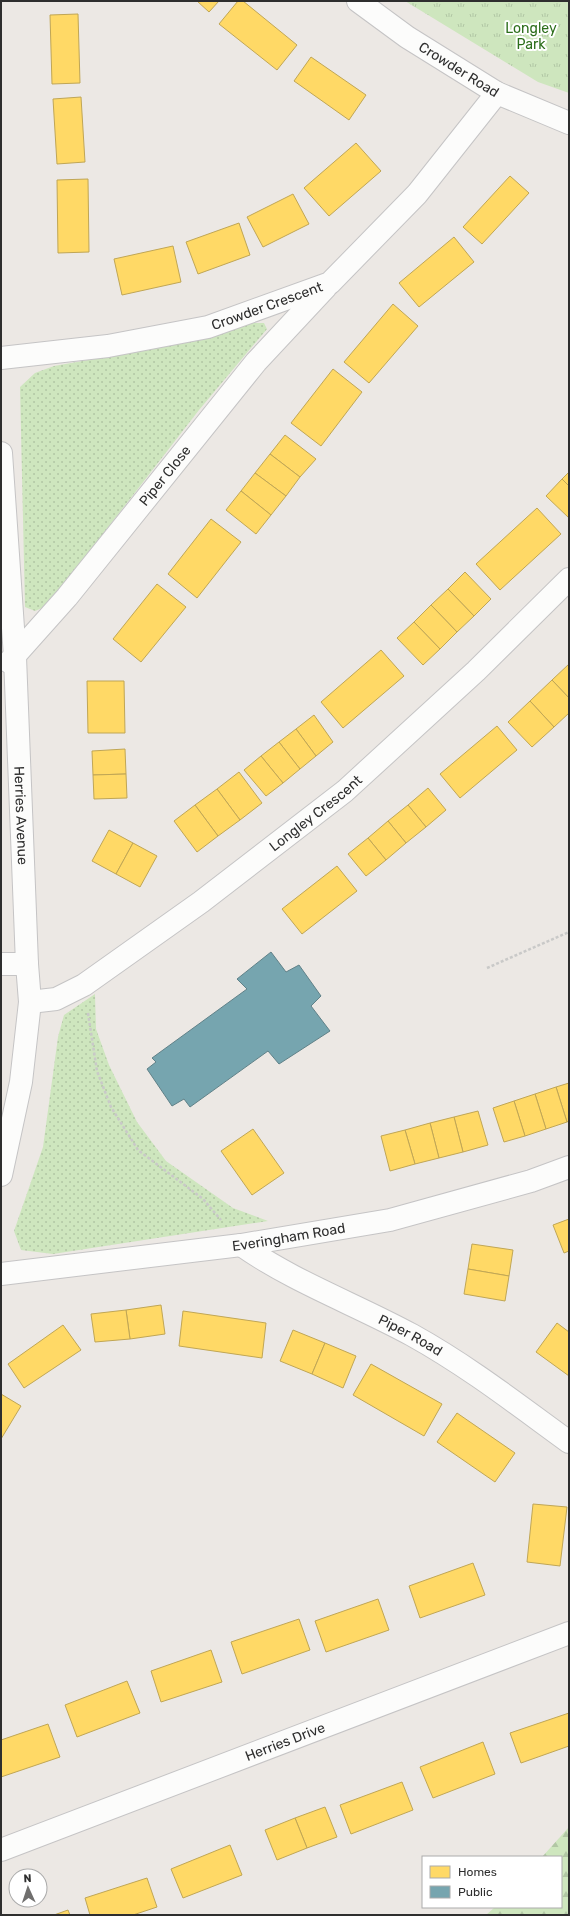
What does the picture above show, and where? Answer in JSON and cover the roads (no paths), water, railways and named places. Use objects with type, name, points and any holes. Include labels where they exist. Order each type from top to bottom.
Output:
[{"type":"street","name":"Crowder Road","points":[[358,1],[407,38],[497,93],[569,123]]},
{"type":"street","name":"Crowder Crescent","points":[[1,358],[108,346],[208,327],[330,283],[417,194],[497,93]]},
{"type":"street","name":"Piper Close","points":[[8,662],[86,574],[256,362],[330,283]]},
{"type":"street","name":"Herries Avenue","points":[[1,453],[8,662],[26,964],[30,1002],[21,1082],[1,1175]]},
{"type":"street","name":"Longley Crescent","points":[[30,1002],[56,999],[84,985],[201,902],[345,791],[476,671],[569,579]]},
{"type":"street","points":[[1,964],[26,964]]},
{"type":"street","name":"Everingham Road","points":[[1,1274],[241,1245],[390,1220],[531,1181],[569,1167]]},
{"type":"street","name":"Piper Road","points":[[241,1245],[263,1260],[294,1277],[412,1335],[484,1379],[569,1442]]},
{"type":"street","name":"Herries Drive","points":[[1,1850],[569,1633]]},
{"type":"park label","name":"Longley Park","points":[[531,36]]}]
